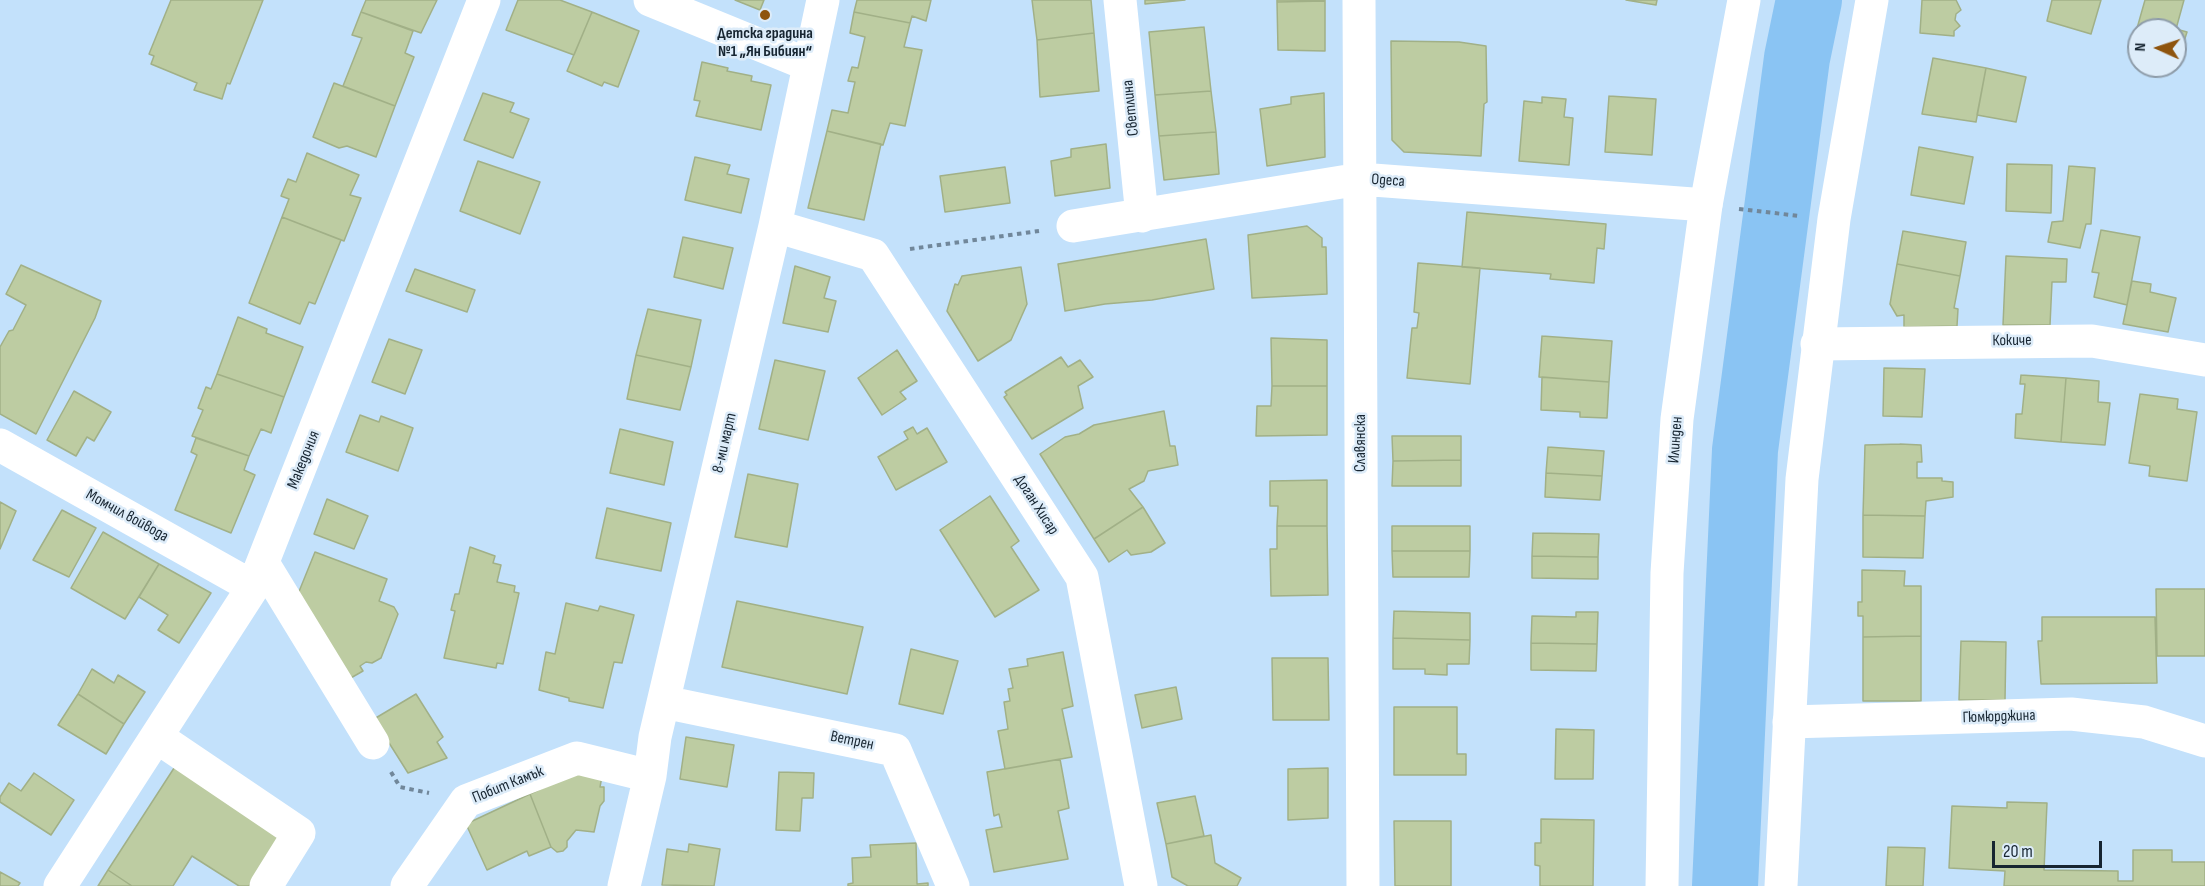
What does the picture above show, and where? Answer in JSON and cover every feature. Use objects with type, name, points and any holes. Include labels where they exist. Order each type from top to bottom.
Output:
[{"type":"street","name":"Македония","points":[[60,886],[258,575],[484,0]]},
{"type":"street","points":[[650,0],[809,65]]},
{"type":"street","name":"8-ми март","points":[[624,886],[650,776],[655,737],[775,226],[823,0]]},
{"type":"street","name":"Светлина","points":[[1120,0],[1142,216]]},
{"type":"street","name":"Славянска","points":[[1359,0],[1363,886]]},
{"type":"street","name":"Илинден","points":[[1662,886],[1668,573],[1676,442],[1706,205],[1744,0]]},
{"type":"street","points":[[1781,886],[1802,478],[1817,344],[1848,129],[1872,0]]},
{"type":"street","name":"Одеса","points":[[1073,226],[1360,179],[1706,205]]},
{"type":"street","points":[[775,226],[873,255]]},
{"type":"street","name":"Доган Хисар","points":[[873,255],[1082,577],[1141,886]]},
{"type":"street","name":"Кокиче","points":[[1817,344],[2092,340],[2205,360]]},
{"type":"street","name":"Момчил войвода","points":[[0,445],[258,575]]},
{"type":"street","points":[[258,575],[374,743]]},
{"type":"street","name":"Ветрен","points":[[664,702],[895,750],[953,886]]},
{"type":"street","name":"Гюмюрджина","points":[[1789,722],[2071,714],[2144,722],[2205,741]]},
{"type":"street","points":[[157,736],[299,833],[266,886]]},
{"type":"street","name":"Побит Камък","points":[[407,886],[466,801],[577,758],[650,776]]},
{"type":"path","points":[[1758,211],[1794,215]]},
{"type":"path","points":[[873,255],[1073,226]]},
{"type":"path","points":[[374,743],[400,787],[466,801]]},
{"type":"building","points":[[171,0],[263,0],[222,99],[194,90],[197,83],[151,64],[154,56],[149,54]]},
{"type":"building","points":[[366,0],[437,0],[421,33],[361,12]]},
{"type":"building","points":[[518,0],[560,0],[592,12],[574,55],[506,30]]},
{"type":"building","points":[[735,0],[764,0],[760,10]]},
{"type":"building","points":[[857,0],[931,0],[926,21],[912,16],[910,23],[854,12]]},
{"type":"building","points":[[1032,0],[1091,0],[1094,33],[1037,40]]},
{"type":"building","points":[[1145,0],[1185,0],[1145,4]]},
{"type":"building","points":[[1277,0],[1325,0],[1325,1],[1277,2]]},
{"type":"building","points":[[1626,0],[1657,0],[1656,5]]},
{"type":"building","points":[[1922,0],[1956,0],[1961,10],[1956,14],[1955,20],[1960,26],[1954,31],[1954,36],[1920,33]]},
{"type":"building","points":[[2052,0],[2101,0],[2091,34],[2047,21]]},
{"type":"building","points":[[2145,0],[2184,0],[2179,18],[2140,18]]},
{"type":"building","points":[[1325,1],[1325,51],[1278,50],[1277,2]]},
{"type":"building","points":[[361,12],[413,31],[405,53],[414,57],[395,106],[343,86],[362,38],[352,35]]},
{"type":"building","points":[[592,12],[639,31],[618,87],[604,82],[602,86],[567,71]]},
{"type":"building","points":[[854,12],[910,23],[904,47],[922,50],[905,126],[890,123],[883,145],[827,131],[832,110],[848,113],[855,82],[848,81],[852,67],[858,68],[865,37],[850,33]]},
{"type":"building","points":[[1204,27],[1211,91],[1155,95],[1149,32]]},
{"type":"building","points":[[1094,33],[1099,91],[1040,97],[1037,40]]},
{"type":"building","points":[[1391,41],[1459,42],[1486,46],[1487,102],[1484,104],[1481,156],[1404,152],[1392,140]]},
{"type":"building","points":[[1933,58],[1986,68],[1976,122],[1922,114]]},
{"type":"building","points":[[702,62],[728,68],[727,71],[752,76],[751,81],[771,85],[761,130],[696,116],[700,101],[694,100]]},
{"type":"building","points":[[1986,68],[2026,77],[2016,122],[1977,115]]},
{"type":"building","points":[[334,83],[395,106],[376,157],[347,146],[339,148],[313,137]]},
{"type":"building","points":[[1211,91],[1216,132],[1159,136],[1155,95]]},
{"type":"building","points":[[483,93],[514,103],[510,112],[529,119],[513,158],[464,140]]},
{"type":"building","points":[[1324,93],[1325,157],[1267,166],[1260,109],[1291,104],[1291,97]]},
{"type":"building","points":[[1609,96],[1656,99],[1652,155],[1605,152]]},
{"type":"building","points":[[1542,97],[1566,99],[1564,117],[1573,118],[1569,165],[1519,161],[1524,101],[1542,103]]},
{"type":"building","points":[[827,131],[881,144],[864,220],[808,208]]},
{"type":"building","points":[[1216,132],[1219,174],[1164,180],[1159,136]]},
{"type":"building","points":[[1106,144],[1110,188],[1055,196],[1051,161],[1071,157],[1071,149]]},
{"type":"building","points":[[1919,147],[1973,157],[1964,204],[1911,195]]},
{"type":"building","points":[[307,153],[359,175],[350,195],[361,198],[344,241],[282,217],[289,199],[281,196],[288,179],[296,182]]},
{"type":"building","points":[[695,157],[730,165],[727,174],[749,179],[741,213],[685,200]]},
{"type":"building","points":[[478,161],[540,182],[520,234],[460,211]]},
{"type":"building","points":[[2007,164],[2052,165],[2051,213],[2006,211]]},
{"type":"building","points":[[2069,166],[2095,168],[2091,224],[2086,224],[2080,248],[2048,242],[2052,222],[2063,221]]},
{"type":"building","points":[[1005,167],[1010,203],[945,212],[940,176]]},
{"type":"building","points":[[1467,212],[1606,224],[1604,249],[1597,248],[1594,283],[1550,279],[1551,274],[1462,267]]},
{"type":"building","points":[[282,217],[341,240],[315,304],[309,302],[300,324],[249,303]]},
{"type":"building","points":[[1307,226],[1322,238],[1322,247],[1326,247],[1327,294],[1252,298],[1248,235]]},
{"type":"building","points":[[2101,230],[2140,237],[2127,305],[2094,297],[2099,273],[2092,272]]},
{"type":"building","points":[[1903,231],[1966,242],[1960,276],[1897,264]]},
{"type":"building","points":[[683,237],[733,248],[723,289],[674,277]]},
{"type":"building","points":[[1206,239],[1214,289],[1152,300],[1105,304],[1065,311],[1058,264]]},
{"type":"building","points":[[2006,256],[2067,259],[2066,282],[2052,282],[2050,325],[2003,325]]},
{"type":"building","points":[[1418,263],[1480,268],[1470,384],[1407,378],[1412,328],[1417,328],[1419,313],[1414,312]]},
{"type":"building","points":[[1897,264],[1960,276],[1954,308],[1958,309],[1957,326],[1904,327],[1904,315],[1897,316],[1890,304]]},
{"type":"building","points":[[21,265],[101,301],[95,318],[36,434],[0,414],[0,347],[9,331],[13,330],[26,305],[6,294]]},
{"type":"building","points":[[795,266],[830,277],[824,298],[836,301],[828,332],[783,323]]},
{"type":"building","points":[[1021,267],[1027,304],[1011,340],[978,361],[947,311],[955,284],[958,285],[962,276]]},
{"type":"building","points":[[415,269],[475,290],[467,312],[406,291]]},
{"type":"building","points":[[2132,281],[2151,284],[2150,292],[2176,298],[2168,332],[2123,324]]},
{"type":"building","points":[[648,309],[701,320],[691,367],[636,355]]},
{"type":"building","points":[[238,317],[267,329],[266,333],[303,347],[284,397],[217,374]]},
{"type":"building","points":[[1542,336],[1612,341],[1609,382],[1539,377]]},
{"type":"building","points":[[1271,338],[1327,340],[1327,386],[1272,386]]},
{"type":"building","points":[[389,339],[422,350],[405,394],[372,382]]},
{"type":"building","points":[[897,350],[917,381],[900,392],[906,399],[882,415],[858,378]]},
{"type":"building","points":[[636,355],[691,367],[680,410],[627,399]]},
{"type":"building","points":[[1061,357],[1068,367],[1080,360],[1093,377],[1078,386],[1083,408],[1032,439],[1004,397],[1007,395],[1005,392]]},
{"type":"building","points":[[775,360],[825,371],[808,440],[759,429]]},
{"type":"building","points":[[1884,368],[1925,369],[1922,417],[1883,416]]},
{"type":"building","points":[[217,374],[284,397],[271,433],[261,429],[249,456],[192,436],[203,410],[198,408],[206,387],[211,389]]},
{"type":"building","points":[[2021,375],[2066,378],[2061,442],[2015,438],[2016,414],[2022,414],[2025,384],[2020,384]]},
{"type":"building","points":[[1542,377],[1609,382],[1607,418],[1580,417],[1580,412],[1541,410]]},
{"type":"building","points":[[2066,378],[2099,381],[2098,402],[2110,403],[2105,445],[2061,442]]},
{"type":"building","points":[[1272,386],[1327,386],[1327,435],[1256,436],[1257,406],[1271,406]]},
{"type":"building","points":[[74,391],[111,412],[94,441],[87,437],[76,456],[47,440]]},
{"type":"building","points":[[2140,394],[2178,399],[2177,409],[2197,412],[2187,481],[2149,476],[2150,466],[2129,463]]},
{"type":"building","points":[[1164,411],[1170,446],[1175,446],[1178,465],[1148,471],[1144,481],[1129,489],[1143,507],[1094,539],[1040,454],[1065,437],[1079,434],[1094,425]]},
{"type":"building","points":[[360,415],[379,422],[381,416],[413,428],[398,471],[346,452]]},
{"type":"building","points":[[913,427],[917,434],[927,428],[947,462],[896,490],[878,457],[908,439],[904,432]]},
{"type":"building","points":[[620,429],[673,442],[664,485],[610,473]]},
{"type":"building","points":[[1392,436],[1461,436],[1461,460],[1393,461]]},
{"type":"building","points":[[196,438],[249,456],[244,470],[255,475],[231,533],[175,510],[197,455],[191,452]]},
{"type":"building","points":[[1865,445],[1921,445],[1922,462],[1917,462],[1917,478],[1942,478],[1942,481],[1953,482],[1953,497],[1926,501],[1925,516],[1863,515]]},
{"type":"building","points":[[1548,447],[1604,451],[1602,476],[1546,473]]},
{"type":"building","points":[[1461,460],[1461,486],[1392,486],[1393,461]]},
{"type":"building","points":[[1546,473],[1602,476],[1600,500],[1545,497]]},
{"type":"building","points":[[748,474],[798,484],[787,547],[735,537]]},
{"type":"building","points":[[1327,480],[1327,526],[1277,526],[1278,506],[1270,506],[1270,481]]},
{"type":"building","points":[[990,496],[1019,541],[1011,547],[1039,590],[995,617],[940,530]]},
{"type":"building","points":[[327,499],[368,516],[354,549],[314,534]]},
{"type":"building","points":[[0,502],[16,511],[0,549]]},
{"type":"building","points":[[1143,507],[1165,543],[1151,552],[1131,555],[1127,550],[1109,562],[1094,539]]},
{"type":"building","points":[[607,508],[671,523],[661,571],[596,558]]},
{"type":"building","points":[[62,510],[96,528],[69,577],[33,560]]},
{"type":"building","points":[[1863,515],[1925,516],[1923,558],[1863,557]]},
{"type":"building","points":[[1277,526],[1327,526],[1328,595],[1271,596],[1270,549],[1277,549]]},
{"type":"building","points":[[1392,526],[1470,526],[1470,551],[1392,551]]},
{"type":"building","points":[[103,532],[159,564],[125,619],[71,588]]},
{"type":"building","points":[[1533,533],[1599,534],[1598,557],[1532,556]]},
{"type":"building","points":[[470,547],[495,556],[493,563],[501,565],[497,582],[515,586],[514,592],[519,593],[503,664],[497,663],[496,668],[444,658],[455,611],[451,610],[455,594],[459,594]]},
{"type":"building","points":[[1392,551],[1470,551],[1469,577],[1393,577]]},
{"type":"building","points":[[315,552],[387,579],[379,601],[394,607],[398,614],[381,658],[372,663],[366,662],[360,666],[363,671],[349,679],[298,594]]},
{"type":"building","points":[[1532,556],[1598,557],[1598,579],[1532,578]]},
{"type":"building","points":[[159,564],[211,593],[179,643],[158,630],[168,615],[139,597]]},
{"type":"building","points":[[1862,570],[1905,571],[1904,586],[1921,586],[1921,636],[1863,637],[1863,616],[1858,616],[1858,602],[1862,602]]},
{"type":"building","points":[[2156,589],[2205,589],[2205,656],[2157,656]]},
{"type":"building","points":[[737,601],[863,627],[847,694],[722,667]]},
{"type":"building","points":[[566,603],[598,611],[600,606],[634,615],[622,663],[614,662],[603,708],[569,701],[569,698],[539,690],[546,652],[555,654]]},
{"type":"building","points":[[1394,611],[1470,613],[1470,640],[1393,638]]},
{"type":"building","points":[[1576,612],[1598,612],[1597,644],[1531,643],[1532,616],[1576,617]]},
{"type":"building","points":[[2042,617],[2155,617],[2157,683],[2041,684],[2038,641],[2042,641]]},
{"type":"building","points":[[1921,636],[1921,701],[1863,701],[1863,637]]},
{"type":"building","points":[[1393,638],[1470,640],[1469,664],[1447,664],[1447,675],[1425,674],[1425,669],[1393,669]]},
{"type":"building","points":[[1961,641],[2006,642],[2005,700],[1959,700]]},
{"type":"building","points":[[1531,643],[1597,644],[1596,671],[1531,670]]},
{"type":"building","points":[[911,649],[958,661],[943,714],[899,704]]},
{"type":"building","points":[[1063,652],[1073,706],[1062,709],[1072,757],[1005,769],[998,731],[1008,729],[1004,702],[1010,701],[1008,689],[1013,688],[1009,669],[1028,666],[1027,659]]},
{"type":"building","points":[[1272,658],[1328,658],[1329,720],[1273,720]]},
{"type":"building","points":[[92,669],[114,683],[118,675],[145,692],[124,724],[78,694]]},
{"type":"building","points":[[1176,687],[1182,719],[1142,728],[1135,695]]},
{"type":"building","points":[[78,694],[124,724],[106,754],[58,725]]},
{"type":"building","points":[[416,694],[443,737],[437,742],[447,758],[408,773],[374,719]]},
{"type":"building","points":[[1394,707],[1457,707],[1457,754],[1466,754],[1466,775],[1394,775]]},
{"type":"building","points":[[1556,729],[1594,730],[1593,779],[1555,779]]},
{"type":"building","points":[[686,737],[734,745],[727,787],[680,779]]},
{"type":"building","points":[[1060,759],[1069,808],[1058,811],[1068,859],[994,872],[986,830],[1002,827],[999,814],[994,816],[987,772]]},
{"type":"building","points":[[176,765],[283,835],[249,886],[239,886],[192,856],[173,886],[132,886],[108,870]]},
{"type":"building","points":[[1328,768],[1328,818],[1288,820],[1288,769]]},
{"type":"building","points":[[578,771],[602,776],[600,787],[604,787],[604,801],[600,806],[594,832],[576,830],[567,841],[567,847],[557,852],[551,847],[530,794]]},
{"type":"building","points":[[779,772],[814,773],[813,798],[802,798],[800,831],[776,830]]},
{"type":"building","points":[[34,773],[74,800],[51,835],[0,802],[0,797],[9,783],[21,791]]},
{"type":"building","points":[[530,794],[551,847],[529,856],[527,851],[487,870],[466,824]]},
{"type":"building","points":[[1195,796],[1204,836],[1166,844],[1157,803]]},
{"type":"building","points":[[2007,802],[2047,803],[2044,870],[2118,871],[2118,881],[2133,881],[2133,850],[2172,850],[2172,862],[2205,862],[2205,886],[2004,886],[2005,871],[1949,868],[1952,806],[2007,808]]},
{"type":"building","points":[[1541,819],[1594,820],[1593,886],[1540,886],[1540,866],[1535,865],[1535,843],[1541,843]]},
{"type":"building","points":[[1394,821],[1451,821],[1451,886],[1395,886]]},
{"type":"building","points":[[1211,835],[1215,863],[1241,878],[1237,886],[1188,886],[1172,877],[1166,844]]},
{"type":"building","points":[[916,843],[917,884],[928,883],[928,886],[848,886],[853,883],[852,858],[871,857],[870,845]]},
{"type":"building","points":[[689,844],[720,849],[714,886],[662,885],[667,849],[688,852]]},
{"type":"building","points":[[1888,847],[1925,848],[1923,886],[1886,886]]},
{"type":"building","points":[[108,870],[132,886],[98,886]]},
{"type":"building","points":[[0,872],[20,883],[18,886],[0,886]]},
{"type":"waterway","points":[[1725,886],[1745,450],[1797,58],[1809,0]]},
{"type":"place","name":"Детска градина №1 „Ян Бибиян“","points":[[765,15]]}]
